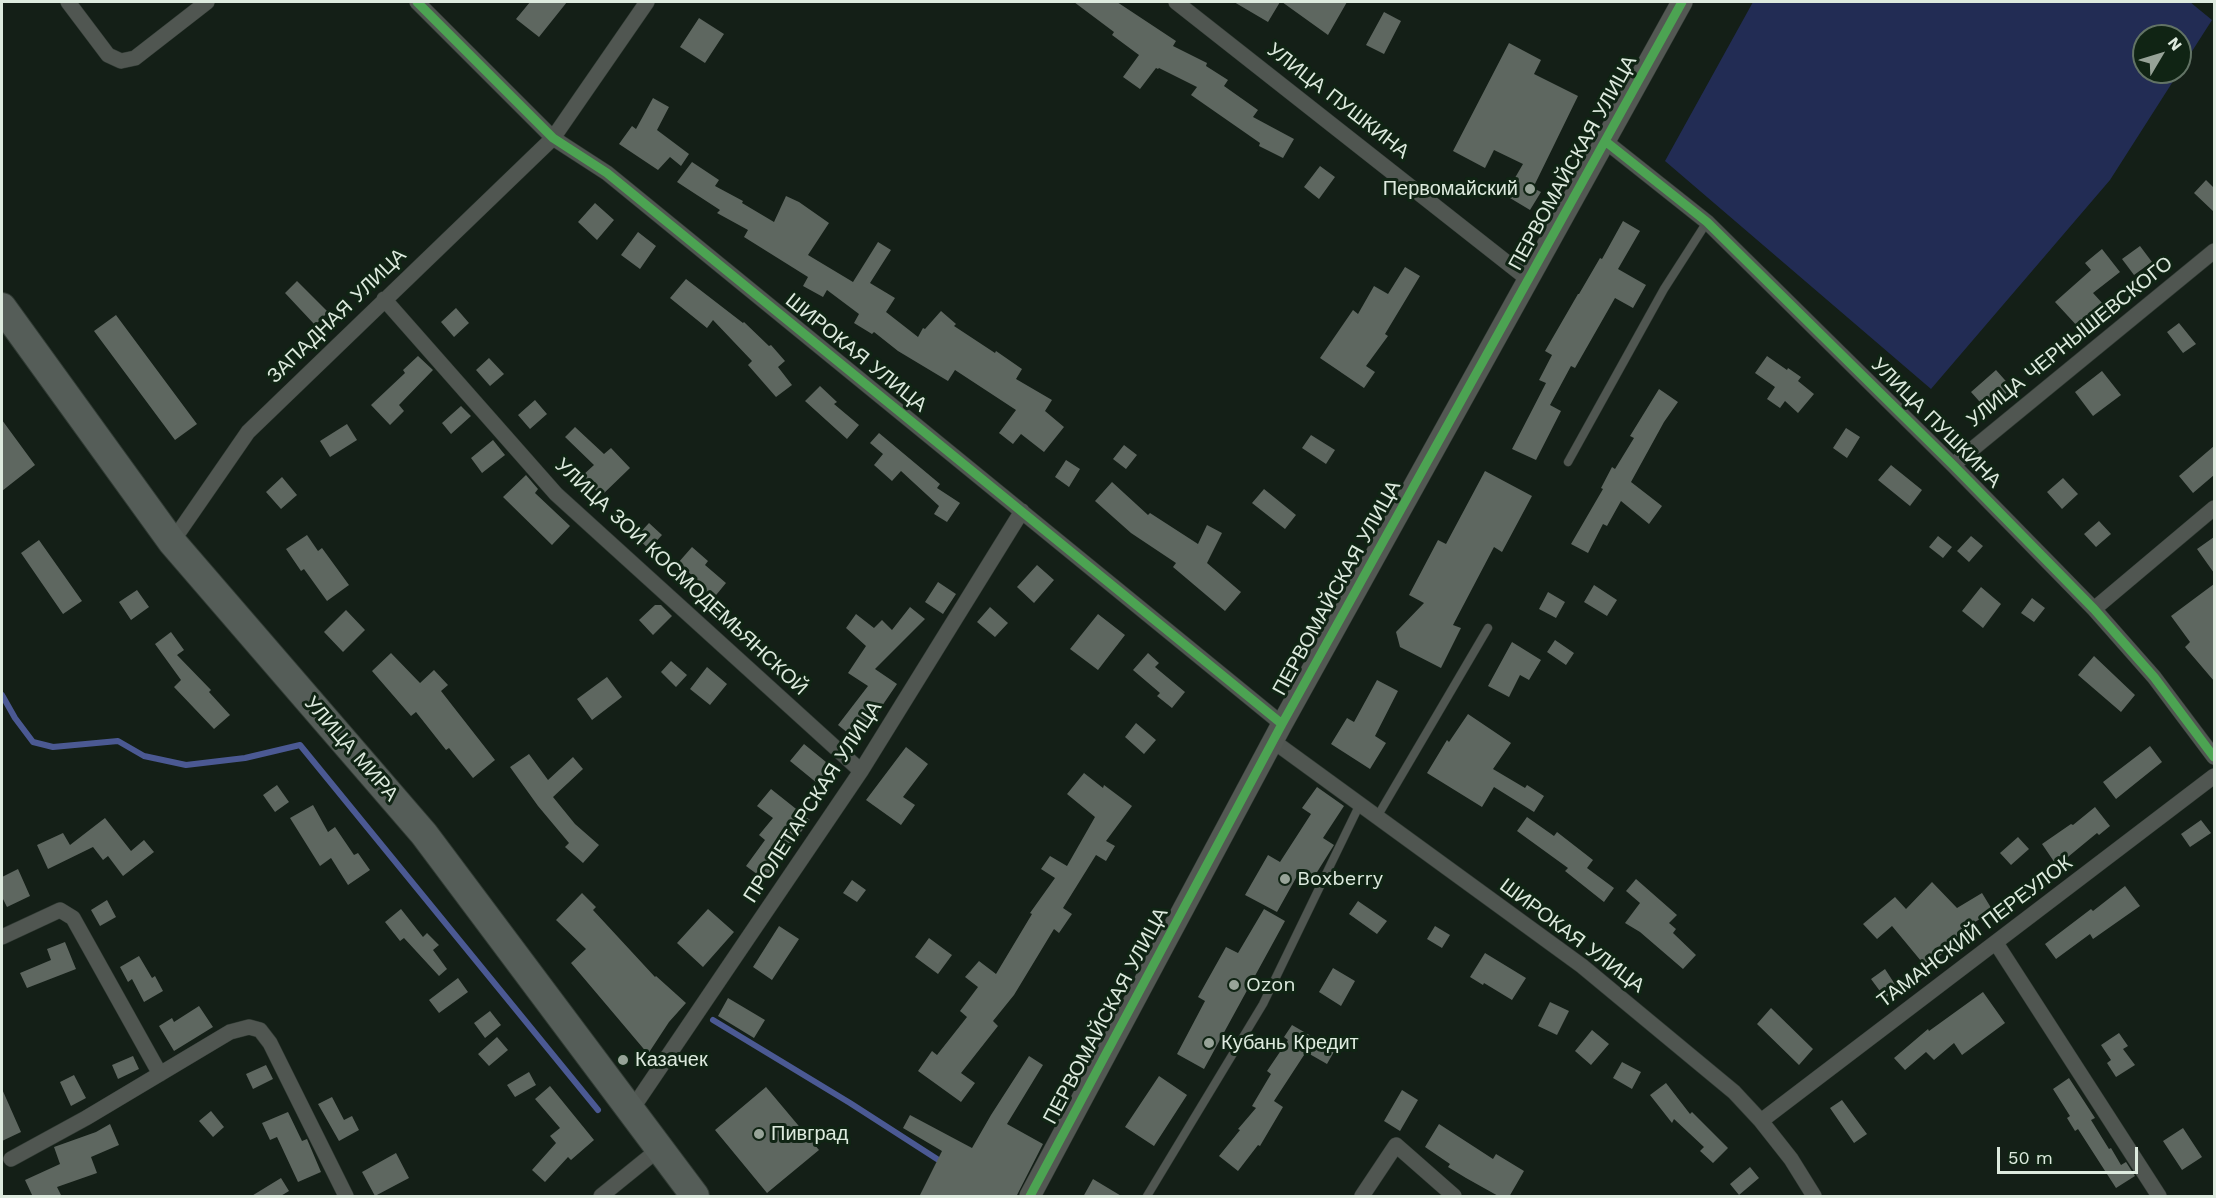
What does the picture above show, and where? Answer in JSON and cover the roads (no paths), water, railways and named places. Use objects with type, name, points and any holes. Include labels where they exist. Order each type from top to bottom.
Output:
[{"type":"highway","name":"УЛИЦА МИРА","points":[[2,307],[172,542],[424,834],[695,1197]]},
{"type":"street","points":[[68,2],[108,55],[121,61],[141,53],[207,2]]},
{"type":"street","name":"ШИРОКАЯ УЛИЦА","points":[[417,2],[553,138],[607,173],[1022,511],[1360,804],[1582,966],[1734,1092],[1791,1159],[1814,1197]]},
{"type":"street","name":"ЗАПАДНАЯ УЛИЦА","points":[[172,542],[248,432],[553,138],[647,2]]},
{"type":"street","name":"УЛИЦА ПУШКИНА","points":[[1176,2],[1323,115],[1529,280]]},
{"type":"street","name":"ПЕРВОМАЙСКАЯ УЛИЦА","points":[[1030,1197],[1278,732],[1682,2]]},
{"type":"street","name":"УЛИЦА ПУШКИНА","points":[[1605,141],[1707,222],[1953,465],[2094,609],[2154,676],[2214,757]]},
{"type":"street","name":"УЛИЦА ЧЕРНЫШЕВСКОГО","points":[[1953,465],[2214,251]]},
{"type":"street","name":"УЛИЦА ЗОИ КОСМОДЕМЬЯНСКОЙ","points":[[384,299],[556,494],[861,771]]},
{"type":"street","points":[[2094,609],[2214,508]]},
{"type":"street","name":"ПРОЛЕТАРСКАЯ УЛИЦА","points":[[630,1112],[861,771],[1022,511]]},
{"type":"street","name":"ТАМАНСКИЙ ПЕРЕУЛОК","points":[[1761,1121],[1872,1034],[1996,944],[2214,776]]},
{"type":"street","points":[[2,937],[60,910],[73,918],[160,1074]]},
{"type":"street","points":[[1996,944],[2159,1197]]},
{"type":"street","points":[[10,1159],[86,1118],[230,1032],[249,1027],[260,1030],[270,1043],[346,1197]]},
{"type":"street","points":[[1362,1197],[1396,1145],[1454,1197]]},
{"type":"street","points":[[601,1197],[659,1149]]},
{"type":"lane","points":[[1568,462],[1664,289],[1707,222]]},
{"type":"lane","points":[[1377,817],[1488,628]]},
{"type":"lane","points":[[1146,1197],[1263,1005],[1360,804]]},
{"type":"waterway","points":[[2,695],[15,718],[33,742],[53,747],[118,741],[144,756],[186,765],[245,758],[300,745],[598,1110]]},
{"type":"waterway","points":[[713,1020],[937,1159]]},
{"type":"place","name":"Первомайский","points":[[1530,189]]},
{"type":"place","name":"Boxberry","points":[[1285,879]]},
{"type":"place","name":"Ozon","points":[[1234,985]]},
{"type":"place","name":"Кубань Кредит","points":[[1209,1043]]},
{"type":"place","name":"Казачек","points":[[623,1060]]},
{"type":"place","name":"Пивград","points":[[759,1134]]}]
